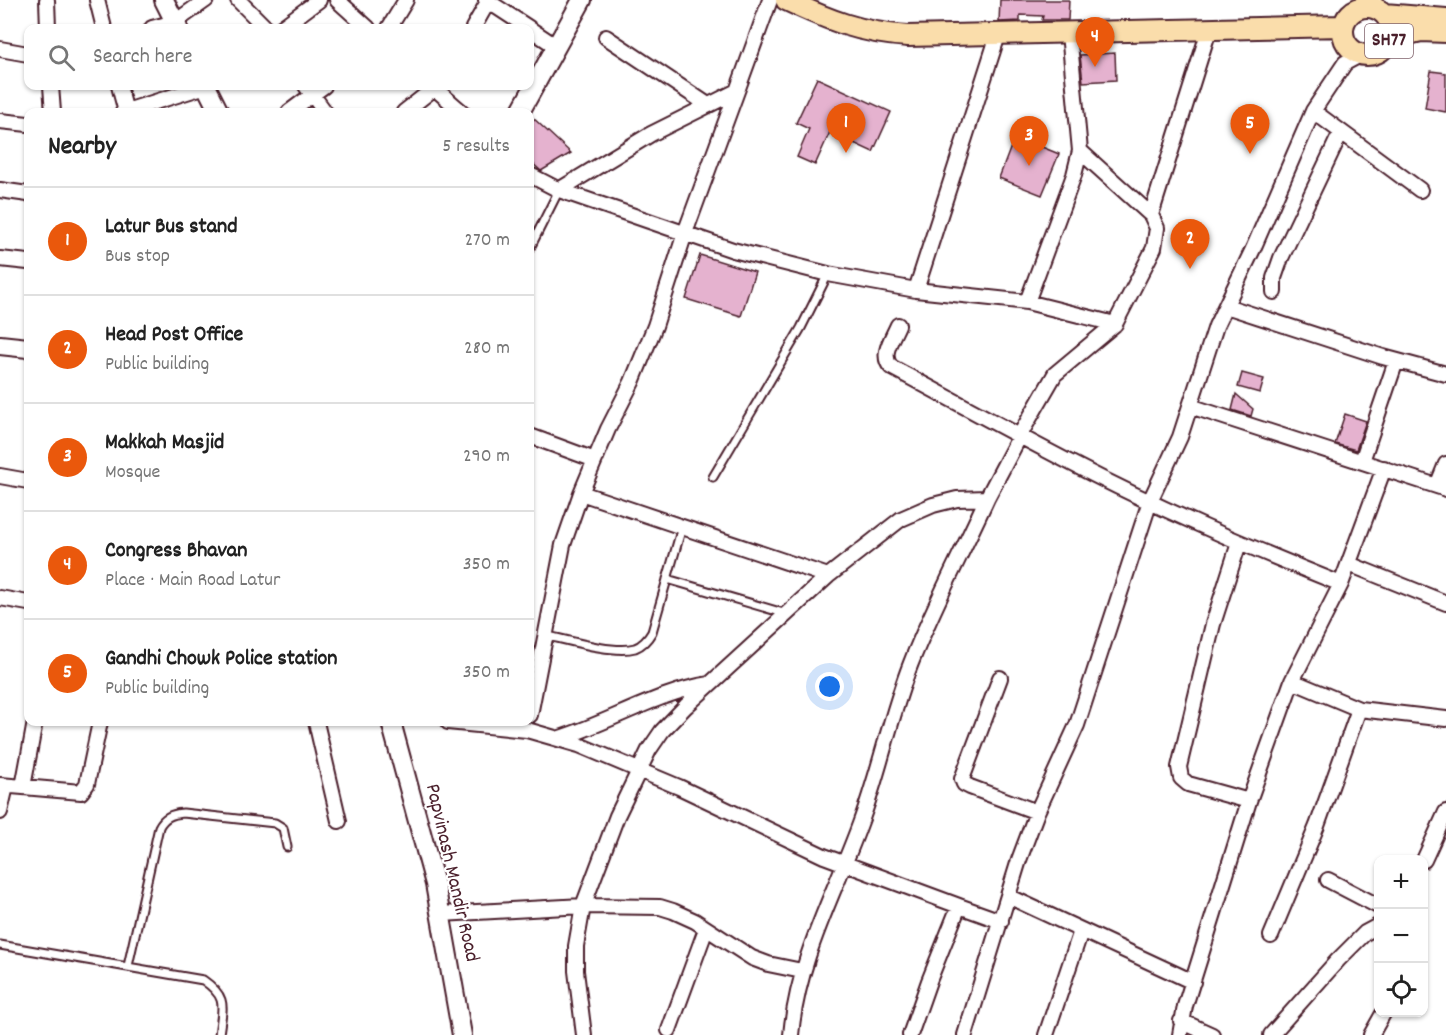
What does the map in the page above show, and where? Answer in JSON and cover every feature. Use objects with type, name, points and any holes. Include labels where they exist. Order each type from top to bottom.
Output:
[{"type":"main road","name":"SH77","points":[[798,3],[856,29],[881,34],[944,37],[1343,26]]},
{"type":"main road","name":"SH77","points":[[1376,7],[1390,22],[1391,38],[1383,50],[1376,54],[1360,55],[1347,45],[1343,38],[1343,26],[1353,11],[1364,7],[1376,7],[1446,19]]},
{"type":"main road","name":"SH77","points":[[1391,38],[1421,31],[1446,32]]},
{"type":"street","points":[[47,0],[48,24]]},
{"type":"street","points":[[97,0],[103,24]]},
{"type":"street","points":[[164,0],[175,24]]},
{"type":"street","points":[[178,24],[206,0]]},
{"type":"street","points":[[238,0],[262,24]]},
{"type":"street","points":[[286,24],[319,0]]},
{"type":"street","points":[[337,0],[364,24]]},
{"type":"street","points":[[391,24],[406,0]]},
{"type":"street","points":[[476,24],[488,0],[522,24]]},
{"type":"street","points":[[534,87],[582,0]]},
{"type":"street","points":[[534,693],[563,544],[608,429],[632,382],[655,326],[685,233],[770,0]]},
{"type":"street","points":[[1151,215],[1209,30]]},
{"type":"street","points":[[534,32],[557,47]]},
{"type":"street","points":[[1027,302],[1074,175],[1080,151],[1069,33]]},
{"type":"street","points":[[915,290],[998,35]]},
{"type":"street","points":[[606,37],[708,105]]},
{"type":"street","points":[[0,49],[24,53]]},
{"type":"street","points":[[965,1035],[1037,812],[1077,725],[1150,501],[1180,437],[1216,326],[1313,111],[1345,63],[1360,55]]},
{"type":"street","points":[[51,90],[53,108]]},
{"type":"street","points":[[119,90],[124,108]]},
{"type":"street","points":[[137,108],[194,90]]},
{"type":"street","points":[[208,90],[217,108]]},
{"type":"street","points":[[293,108],[309,90],[322,108]]},
{"type":"street","points":[[409,108],[430,90]]},
{"type":"street","points":[[439,90],[458,108]]},
{"type":"street","points":[[522,108],[533,90]]},
{"type":"street","points":[[559,190],[651,134],[737,91]]},
{"type":"street","points":[[1313,111],[1420,190]]},
{"type":"street","points":[[0,121],[24,124]]},
{"type":"street","points":[[1274,292],[1274,278],[1281,258],[1341,132]]},
{"type":"street","points":[[790,1035],[802,971],[874,784],[892,714],[911,663],[987,498],[1055,374],[1114,324],[1154,248],[1157,228],[1151,215],[1080,151]]},
{"type":"street","points":[[534,177],[559,190],[733,250],[828,274],[915,290],[1027,302],[1114,324]]},
{"type":"street","points":[[0,190],[24,193]]},
{"type":"street","points":[[0,259],[24,262]]},
{"type":"street","points":[[1226,306],[1396,361],[1446,374]]},
{"type":"street","points":[[898,326],[885,356],[891,367],[1071,463],[1239,543],[1341,584]]},
{"type":"street","points":[[0,345],[24,348]]},
{"type":"street","points":[[1362,461],[1396,361]]},
{"type":"street","points":[[1190,406],[1442,487],[1446,464]]},
{"type":"street","points":[[534,437],[595,460]]},
{"type":"street","points":[[1212,1035],[1180,1028],[1193,982],[1249,801],[1292,681],[1341,584],[1384,468]]},
{"type":"street","points":[[0,476],[24,480]]},
{"type":"street","points":[[581,494],[828,576]]},
{"type":"street","points":[[584,1035],[576,970],[576,946],[583,906],[617,816],[639,770],[662,731],[828,576],[901,519],[933,505],[949,501],[987,498]]},
{"type":"street","points":[[1239,543],[1213,624],[1179,767],[1181,778],[1188,784],[1249,801]]},
{"type":"street","points":[[1349,564],[1446,603]]},
{"type":"street","points":[[0,598],[24,602]]},
{"type":"street","points":[[1000,678],[962,778],[964,784],[970,787],[1037,812]]},
{"type":"street","points":[[1292,681],[1359,709],[1446,719]]},
{"type":"street","points":[[560,738],[588,729],[671,693],[710,684]]},
{"type":"street","points":[[1270,936],[1317,826],[1359,709]]},
{"type":"street","points":[[23,787],[34,726]]},
{"type":"street","points":[[0,812],[3,785],[81,792],[87,784],[99,726]]},
{"type":"street","points":[[317,726],[339,821]]},
{"type":"street","name":"Papvinash Mandir Road","points":[[393,726],[435,884],[462,1035]]},
{"type":"street","points":[[528,726],[639,770],[844,865],[892,880],[1001,921]]},
{"type":"street","points":[[1426,855],[1446,812]]},
{"type":"street","points":[[1328,880],[1374,904]]},
{"type":"street","points":[[1008,896],[1193,982]]},
{"type":"street","points":[[441,914],[583,906],[660,907],[673,910],[706,928],[753,958],[768,964],[802,971]]},
{"type":"street","points":[[910,1035],[959,906]]},
{"type":"street","points":[[669,1030],[706,928]]},
{"type":"street","points":[[1271,1035],[1338,960],[1365,933],[1374,928]]},
{"type":"street","points":[[1046,1035],[1081,931]]},
{"type":"street","points":[[1371,1035],[1381,1017]]},
{"type":"lane","points":[[534,240],[559,190]]},
{"type":"lane","points":[[713,477],[801,328],[828,274]]},
{"type":"lane","points":[[544,635],[601,647],[637,647],[647,640],[652,632],[682,527]]},
{"type":"lane","points":[[667,579],[787,614]]},
{"type":"lane","points":[[128,966],[162,821],[172,814],[183,813],[275,823],[283,828],[287,847]]},
{"type":"lane","points":[[0,945],[203,980],[218,990],[223,1006],[219,1035]]},
{"type":"building","points":[[1000,0],[1069,0],[1068,20],[1042,20],[1043,16],[1020,15],[1020,21],[999,22]]},
{"type":"building","points":[[1115,53],[1116,80],[1083,82],[1080,55]]},
{"type":"building","points":[[1431,71],[1446,73],[1446,112],[1425,108]]},
{"type":"building","points":[[817,78],[891,112],[873,152],[830,132],[815,165],[797,157],[809,129],[796,123]]},
{"type":"building","points":[[534,119],[571,153],[541,171],[534,165]]},
{"type":"building","points":[[1015,136],[1059,154],[1042,195],[999,178]]},
{"type":"building","points":[[700,255],[755,272],[741,316],[686,299]]},
{"type":"building","points":[[1242,373],[1264,379],[1260,393],[1238,387]]},
{"type":"building","points":[[1236,394],[1253,409],[1251,416],[1232,410]]},
{"type":"building","points":[[1345,414],[1366,421],[1356,450],[1335,444]]},
{"type":"place","name":"Congress Bhavan","points":[[1095,67]]},
{"type":"place","name":"Latur Bus stand","points":[[846,153]]},
{"type":"place","name":"Gandhi Chowk Police station","points":[[1250,154]]},
{"type":"place","name":"Makkah Masjid","points":[[1029,166]]},
{"type":"place","name":"Head Post Office","points":[[1190,269]]}]
